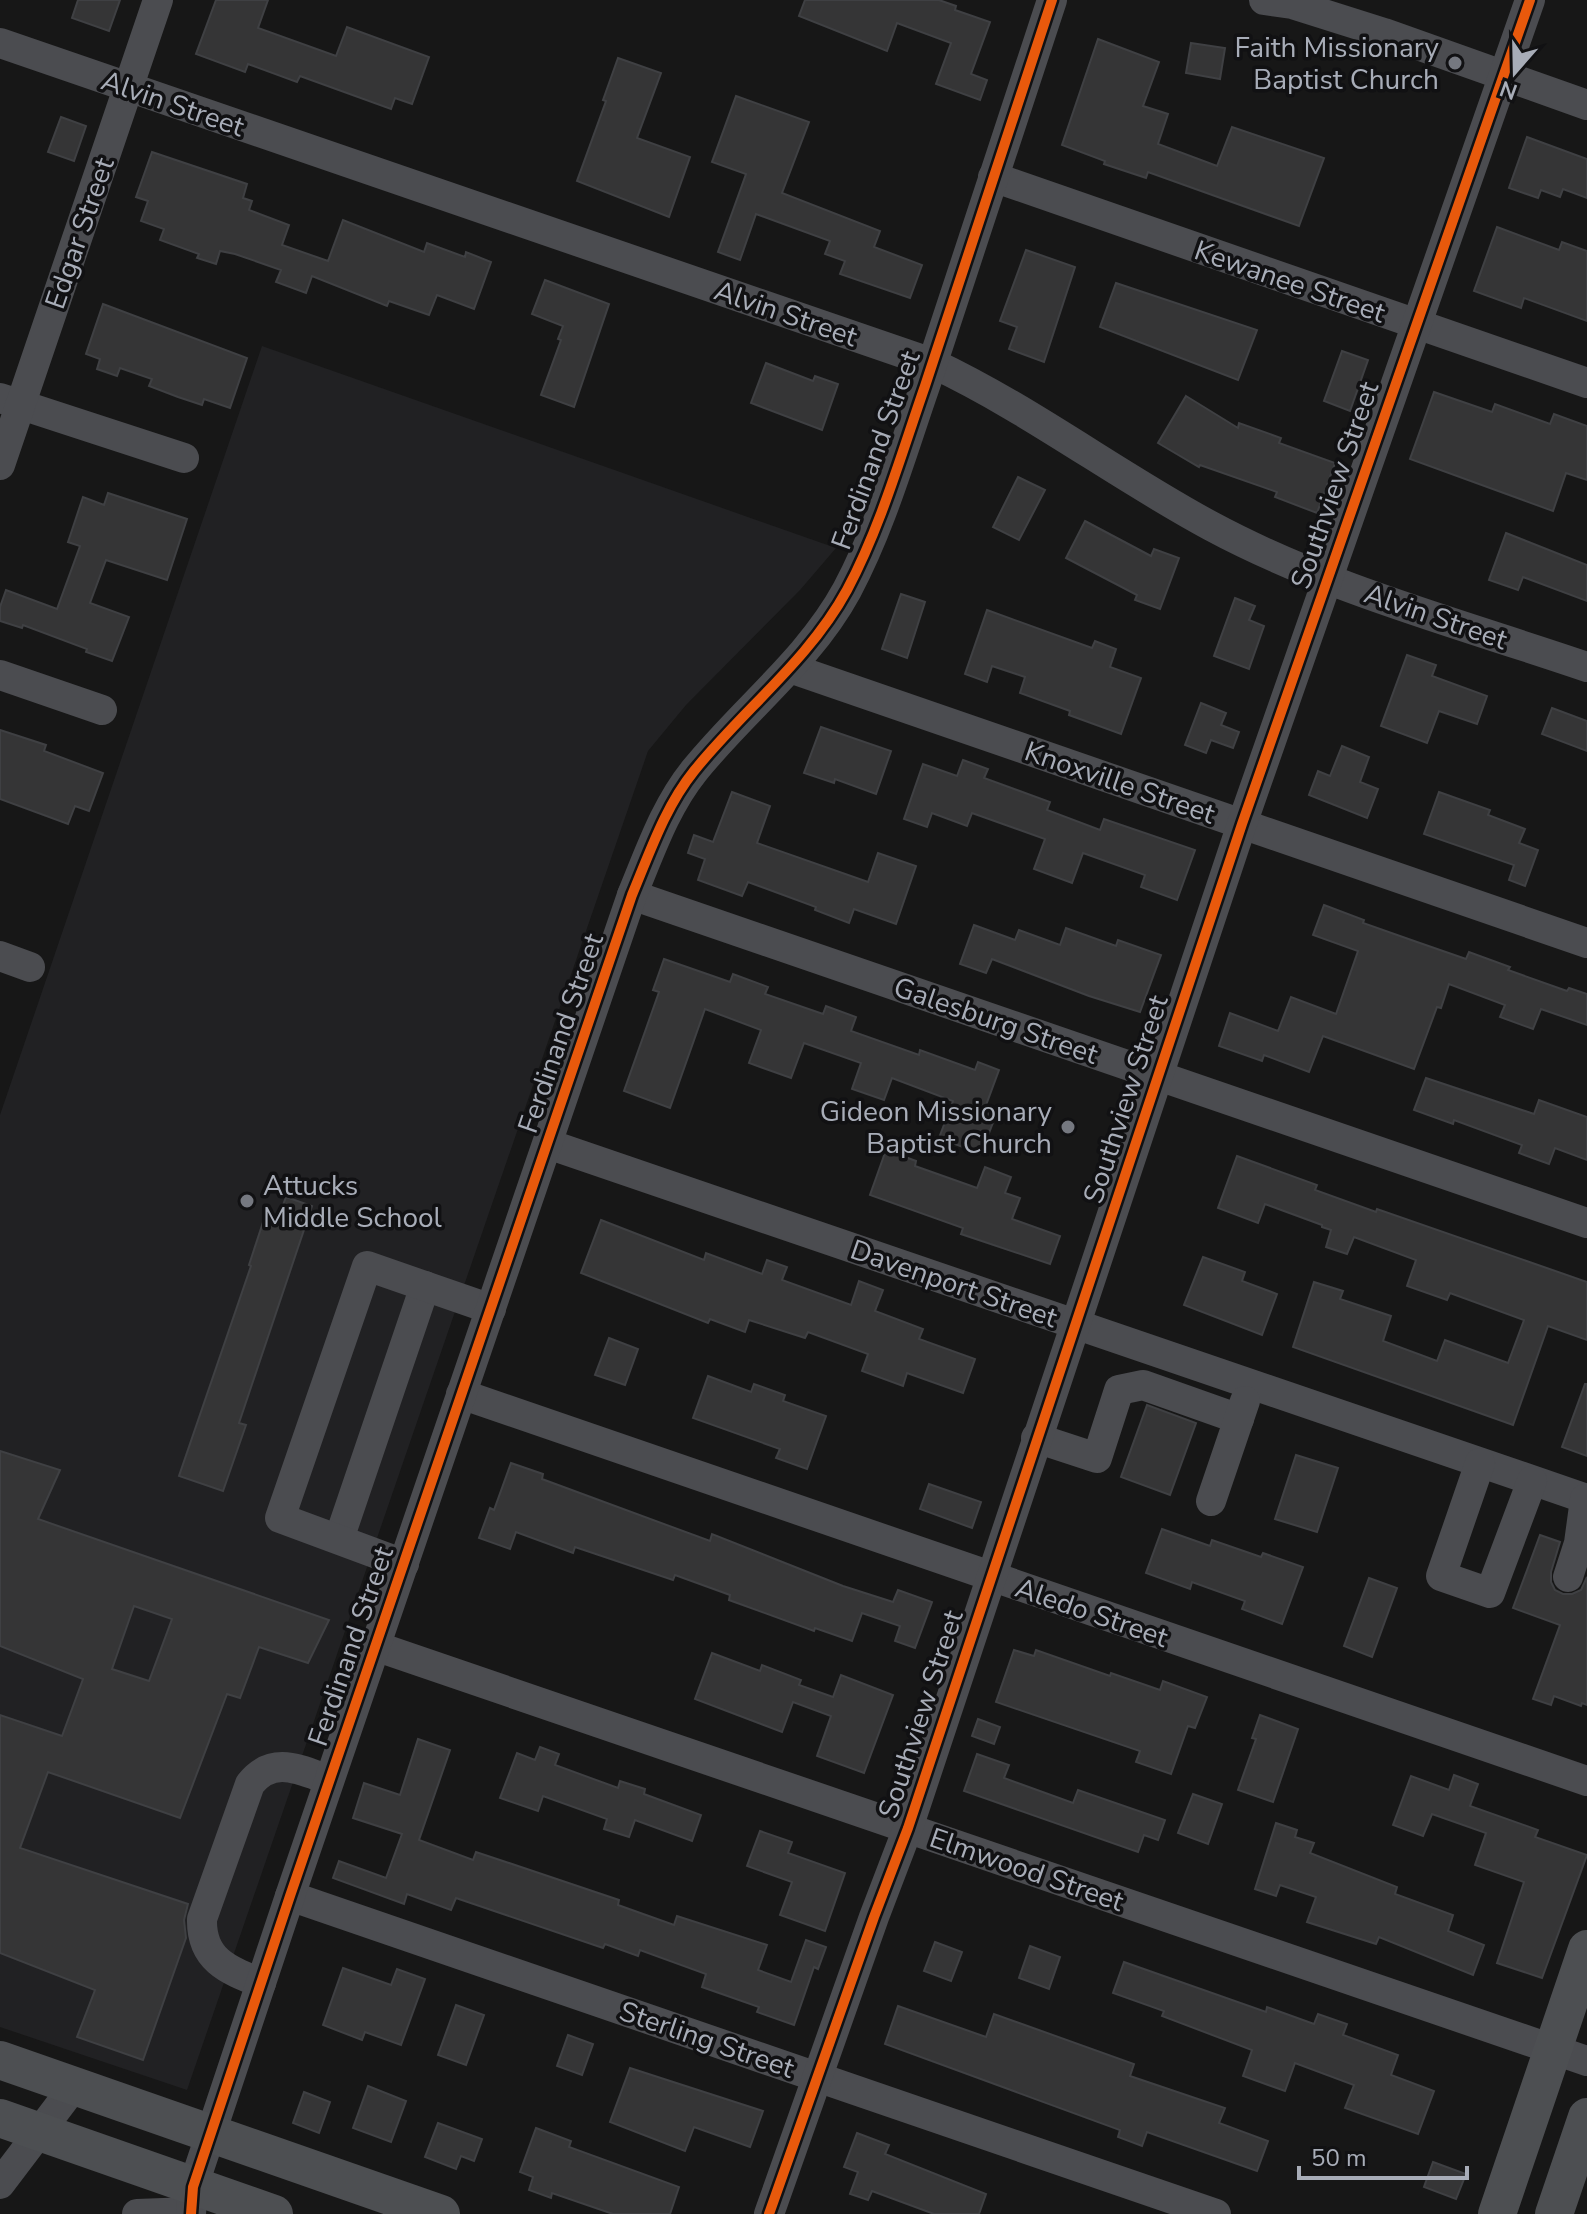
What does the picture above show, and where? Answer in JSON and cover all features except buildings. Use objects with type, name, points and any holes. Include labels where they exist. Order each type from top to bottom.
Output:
[{"type":"main road","points":[[1497,2214],[1570,2055],[1587,1949]]},
{"type":"main road","points":[[0,2060],[441,2214]]},
{"type":"main road","points":[[1554,2214],[1587,2117]]},
{"type":"main road","points":[[0,2118],[40,2132],[191,2204],[274,2214]]},
{"type":"street","name":"Edgar Street","points":[[0,465],[10,402],[158,0]]},
{"type":"street","name":"Ferdinand Street","points":[[191,2204],[210,2134],[329,1780],[632,895],[678,793],[824,626],[846,592],[865,552],[884,505],[1052,0]]},
{"type":"street","points":[[1264,0],[1292,4],[1384,33],[1587,105]]},
{"type":"street","name":"Southview Street","points":[[769,2214],[908,1828],[1242,824],[1530,0]]},
{"type":"street","name":"Alvin Street","points":[[0,43],[932,363],[1031,414],[1212,526],[1328,579],[1587,667]]},
{"type":"street","name":"Kewanee Street","points":[[993,177],[1587,383]]},
{"type":"street","points":[[10,402],[184,458]]},
{"type":"street","name":"Knoxville Street","points":[[790,668],[1587,943]]},
{"type":"street","points":[[0,675],[102,710]]},
{"type":"street","name":"Galesburg Street","points":[[632,895],[1587,1223]]},
{"type":"street","points":[[0,956],[30,967]]},
{"type":"street","name":"Davenport Street","points":[[548,1144],[1586,1499]]},
{"type":"street","points":[[404,1564],[280,1518],[285,1503],[367,1266],[491,1309]]},
{"type":"street","points":[[339,1539],[425,1286]]},
{"type":"street","points":[[1143,1385],[1153,1351]]},
{"type":"street","points":[[1211,1501],[1251,1384]]},
{"type":"street","points":[[1036,1438],[1097,1458],[1119,1390],[1143,1385],[1239,1419]]},
{"type":"street","name":"Aledo Street","points":[[461,1394],[1587,1781]]},
{"type":"street","points":[[1480,1463],[1441,1576],[1490,1593],[1532,1481]]},
{"type":"street","points":[[1568,1577],[1579,1543],[1586,1499]]},
{"type":"street","name":"Elmwood Street","points":[[375,1646],[1570,2055]]},
{"type":"street","points":[[261,1983],[219,1963],[202,1934],[202,1919],[250,1784],[256,1776],[280,1765],[329,1780]]},
{"type":"street","name":"Sterling Street","points":[[290,1896],[1216,2214]]},
{"type":"street","points":[[0,2184],[75,2085]]},
{"type":"street","points":[[137,2214],[191,2204]]},
{"type":"shaded area","name":"Attucks Middle School","points":[[262,346],[836,548],[800,590],[686,705],[648,751],[187,2090],[0,2027],[0,1115]]},
{"type":"cycle path","points":[[191,2214],[193,2187],[290,1896],[632,895],[659,830],[684,785],[713,748],[814,639],[832,615],[859,566],[899,464],[1052,0]]},
{"type":"cycle path","points":[[769,2214],[908,1828],[1242,824],[1530,0]]},
{"type":"place","name":"Faith Missionary Baptist Church","points":[[1455,63]]},
{"type":"place","name":"Gideon Missionary Baptist Church","points":[[1068,1127]]},
{"type":"place","name":"Attucks Middle School","points":[[247,1201]]}]
